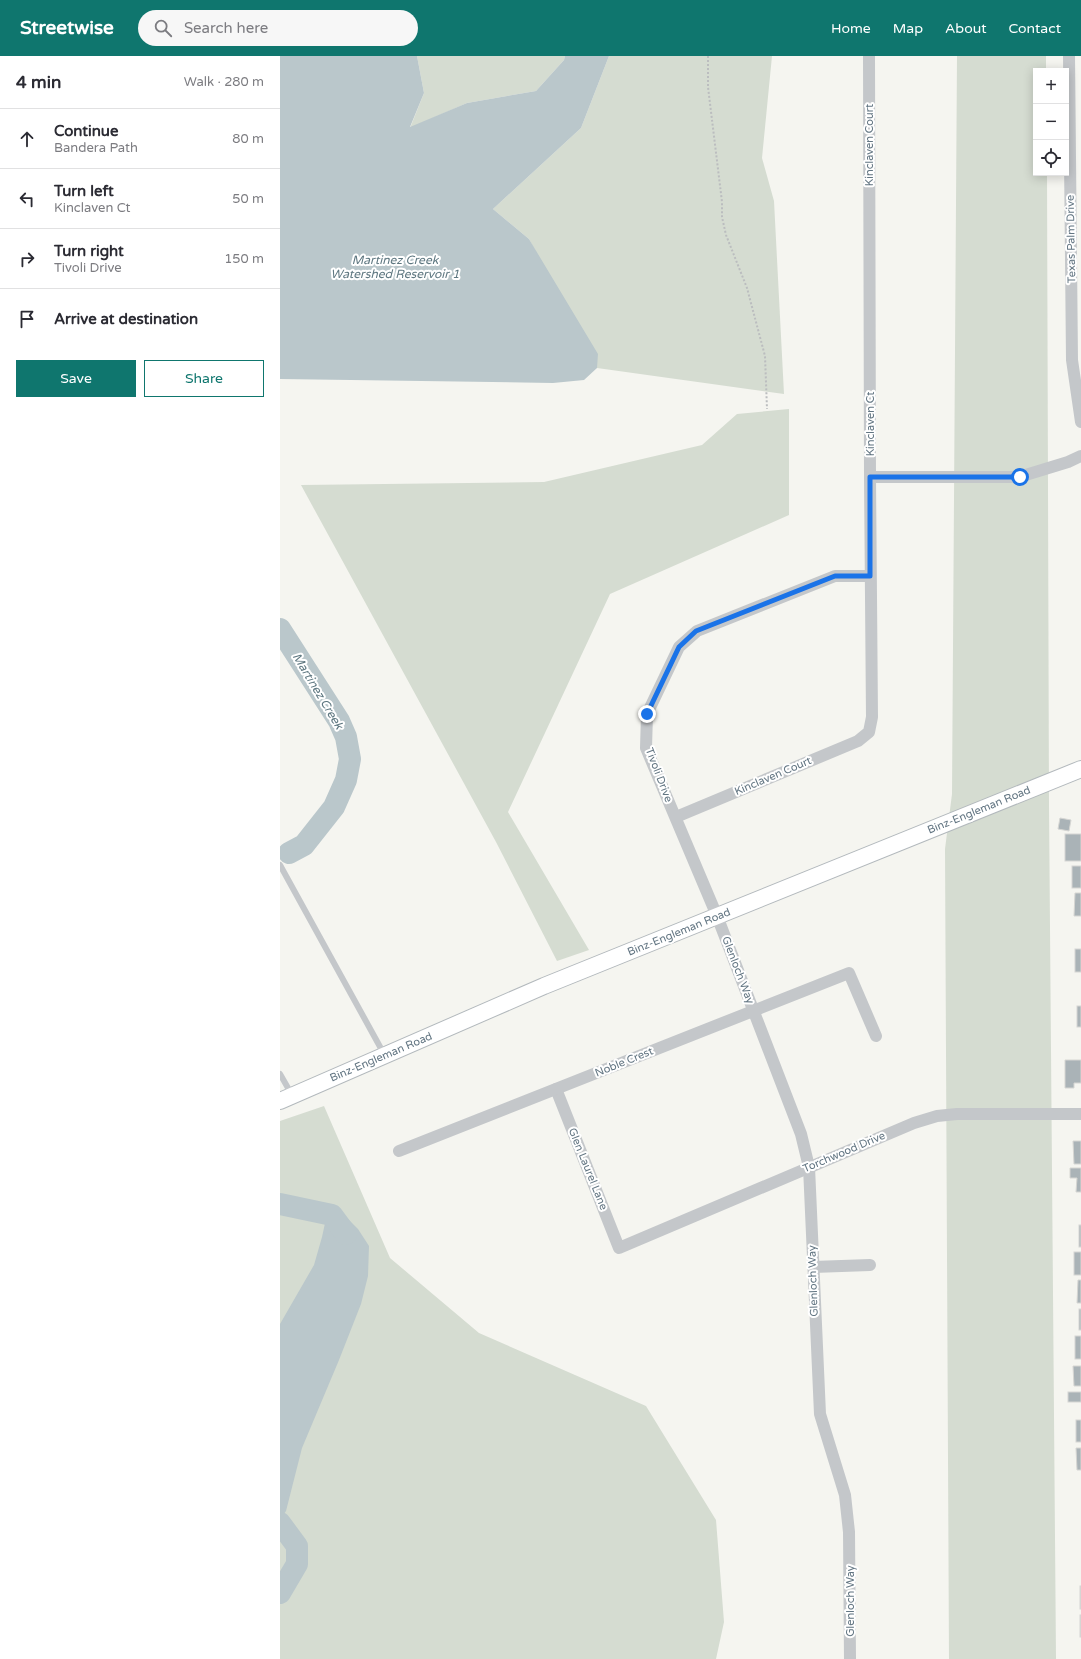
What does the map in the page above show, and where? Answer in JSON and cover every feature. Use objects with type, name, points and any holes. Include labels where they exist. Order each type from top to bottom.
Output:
[{"type":"street","name":"Kinclaven Court","points":[[869,56],[869,235]]},
{"type":"street","name":"Texas Palm Drive","points":[[1069,56],[1075,168],[1076,323],[1072,360],[1081,422]]},
{"type":"street","name":"Kinclaven Ct","points":[[869,235],[872,717],[869,732]]},
{"type":"street","points":[[870,477],[1020,477],[1068,462],[1081,456]]},
{"type":"street","name":"Tivoli Drive","points":[[717,916],[646,748],[647,714],[679,647],[696,631],[835,576],[870,576]]},
{"type":"street","name":"Kinclaven Court","points":[[676,817],[858,741],[869,732]]},
{"type":"street","name":"Binz-Engleman Road","points":[[286,1098],[544,986],[1081,769]]},
{"type":"street","name":"Glenloch Way","points":[[717,916],[801,1134],[809,1167],[820,1414],[845,1495],[849,1532],[850,1659]]},
{"type":"street","name":"Noble Crest","points":[[399,1151],[849,973],[876,1036]]},
{"type":"street","name":"Glen Laurel Lane","points":[[556,1089],[619,1248]]},
{"type":"street","name":"Torchwood Drive","points":[[619,1248],[914,1123],[937,1116],[957,1114],[1081,1114]]},
{"type":"street","points":[[813,1267],[870,1265]]},
{"type":"lane","points":[[280,865],[385,1055]]},
{"type":"lane","points":[[280,1074],[286,1098]]},
{"type":"path","points":[[708,56],[708,87],[722,202],[722,217],[726,235],[746,288],[765,356],[767,409]]},
{"type":"shaded area","points":[[417,56],[565,56],[564,60],[536,91],[467,103],[410,128],[424,93]]},
{"type":"shaded area","points":[[609,56],[772,56],[762,158],[774,201],[784,394],[597,368],[529,239],[493,209],[581,128]]},
{"type":"shaded area","points":[[957,56],[1046,56],[1046,68],[1033,68],[1033,176],[1047,176],[1049,805],[1056,1659],[949,1659],[945,849],[952,794]]},
{"type":"shaded area","points":[[789,409],[789,515],[610,594],[508,812],[589,950],[557,961],[496,842],[301,485],[544,482],[702,445],[737,414]]},
{"type":"shaded area","points":[[324,1106],[390,1258],[479,1333],[646,1406],[716,1520],[724,1622],[716,1659],[280,1659],[280,1121]]},
{"type":"water","name":"Martinez Creek Watershed Reservoir 1","points":[[280,56],[417,56],[424,93],[410,127],[467,103],[536,91],[564,60],[565,56],[609,56],[581,128],[493,209],[529,239],[598,354],[597,368],[584,380],[553,383],[280,379]]},
{"type":"water","points":[[327,1214],[344,1215],[358,1229],[369,1246],[368,1276],[361,1304],[302,1448],[286,1511],[280,1519],[280,1324],[314,1265]]},
{"type":"building","points":[[1060,818],[1071,820],[1069,831],[1058,829]]},
{"type":"building","points":[[1065,834],[1081,834],[1081,861],[1065,861]]},
{"type":"building","points":[[1072,866],[1081,866],[1081,888],[1072,888]]},
{"type":"building","points":[[1075,893],[1081,893],[1081,916],[1074,916]]},
{"type":"building","points":[[1075,949],[1081,949],[1081,972],[1075,972]]},
{"type":"building","points":[[1077,1006],[1081,1006],[1081,1027],[1077,1027]]},
{"type":"building","points":[[1065,1060],[1081,1060],[1081,1083],[1074,1083],[1074,1088],[1065,1088]]},
{"type":"building","points":[[1073,1141],[1081,1141],[1081,1164],[1074,1164]]},
{"type":"building","points":[[1070,1168],[1081,1168],[1081,1192],[1076,1192],[1077,1178],[1070,1178]]},
{"type":"building","points":[[1079,1225],[1081,1225],[1081,1247],[1079,1247]]},
{"type":"building","points":[[1074,1252],[1081,1252],[1081,1275],[1074,1275]]},
{"type":"building","points":[[1078,1280],[1081,1280],[1081,1303],[1077,1303]]},
{"type":"building","points":[[1079,1309],[1081,1309],[1081,1330],[1079,1330]]},
{"type":"building","points":[[1075,1336],[1081,1336],[1081,1359],[1075,1359]]},
{"type":"building","points":[[1073,1366],[1081,1366],[1081,1386],[1074,1386]]},
{"type":"building","points":[[1068,1392],[1081,1392],[1081,1402],[1068,1402]]},
{"type":"building","points":[[1076,1420],[1081,1420],[1081,1442],[1076,1442]]},
{"type":"building","points":[[1076,1448],[1081,1448],[1081,1470],[1077,1470]]},
{"type":"building","points":[[1081,1586],[1081,1609],[1080,1609]]},
{"type":"building","points":[[1081,1615],[1081,1637],[1080,1637]]},
{"type":"waterway","name":"Martinez Creek","points":[[280,629],[339,721],[346,737],[350,759],[346,780],[334,807],[304,845],[289,853]]},
{"type":"waterway","name":"Martinez Creek","points":[[280,1204],[332,1215],[346,1234]]},
{"type":"waterway","name":"Martinez Creek","points":[[280,1523],[297,1546],[297,1564],[280,1593]]},
{"type":"route","points":[[647,714],[679,647],[696,631],[835,576],[870,576],[870,477],[1020,477]]}]
